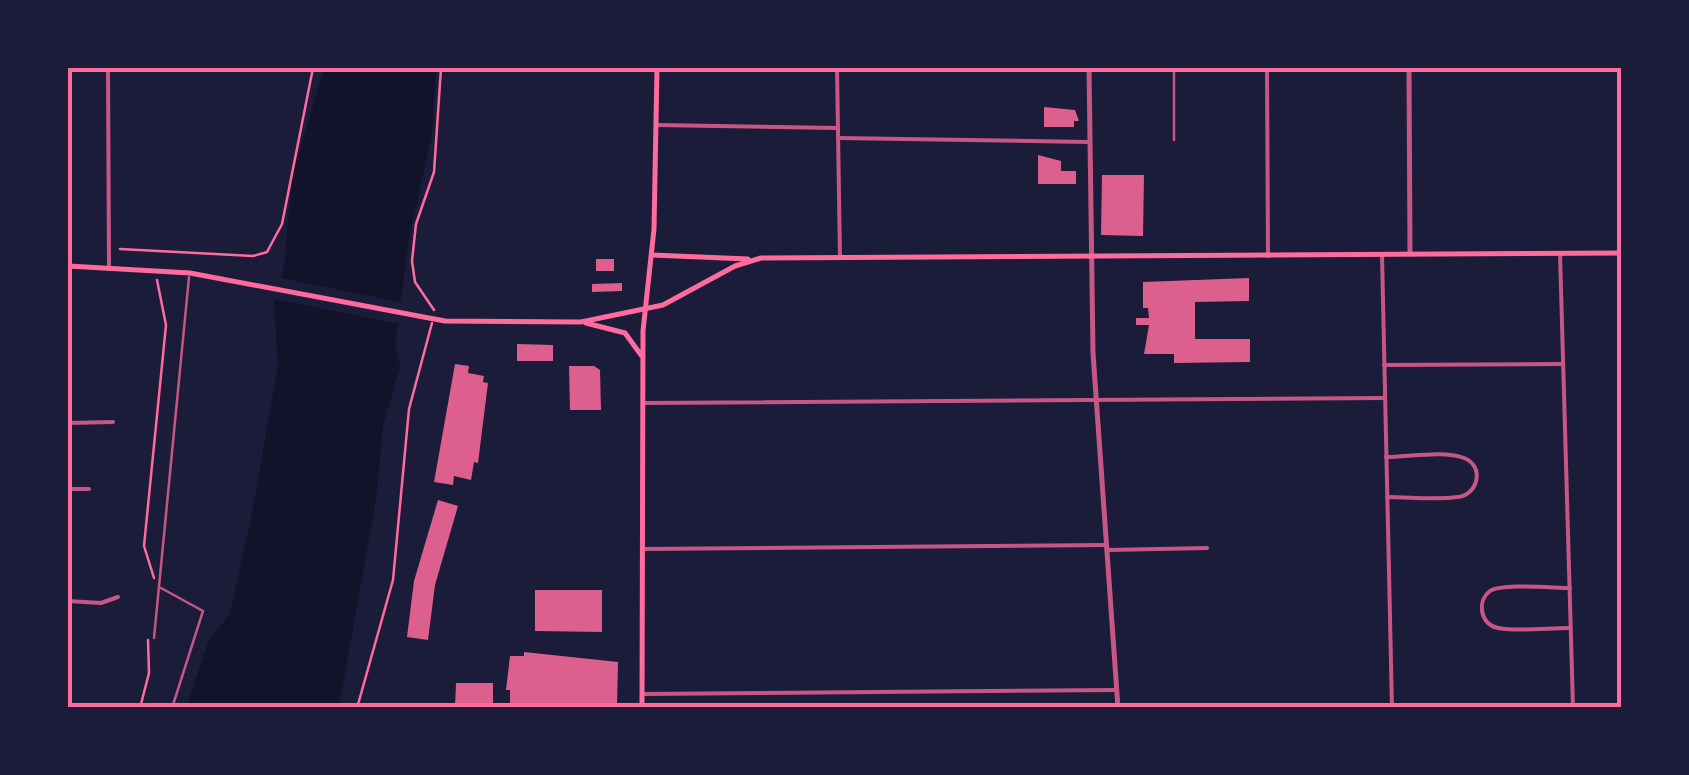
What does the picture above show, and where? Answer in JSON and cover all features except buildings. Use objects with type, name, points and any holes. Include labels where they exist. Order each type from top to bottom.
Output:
[{"type":"main road","points":[[642,708],[642,358],[652,256],[657,68]]},
{"type":"main road","points":[[652,256],[751,260],[1622,254]]},
{"type":"main road","points":[[68,266],[190,272],[433,319],[582,322],[644,310],[751,260]]},
{"type":"main road","points":[[582,322],[625,333],[642,358]]},
{"type":"street","points":[[108,68],[109,266]]},
{"type":"street","points":[[837,68],[840,258]]},
{"type":"street","points":[[1089,68],[1096,400],[1118,708]]},
{"type":"street","points":[[1267,68],[1268,256]]},
{"type":"street","points":[[1409,68],[1410,254]]},
{"type":"street","points":[[656,125],[838,128]]},
{"type":"street","points":[[838,138],[1089,142]]},
{"type":"street","points":[[1560,254],[1573,708]]},
{"type":"street","points":[[1382,255],[1392,708]]},
{"type":"street","points":[[1384,365],[1563,364]]},
{"type":"street","points":[[643,404],[1385,398]]},
{"type":"street","points":[[68,422],[113,422]]},
{"type":"street","points":[[1386,457],[1461,457],[1473,464],[1477,476],[1473,489],[1463,496],[1388,497]]},
{"type":"street","points":[[68,489],[88,489]]},
{"type":"street","points":[[642,549],[1207,548]]},
{"type":"street","points":[[1570,588],[1497,588],[1486,595],[1482,610],[1485,620],[1496,628],[1571,628]]},
{"type":"street","points":[[68,601],[101,603],[118,596]]},
{"type":"street","points":[[642,694],[1117,690]]},
{"type":"lane","points":[[1174,68],[1174,140]]},
{"type":"lane","points":[[151,638],[160,587],[190,272]]},
{"type":"lane","points":[[160,587],[203,611],[172,708]]},
{"type":"path","points":[[120,249],[254,256],[267,252],[282,224],[313,68]]},
{"type":"path","points":[[357,708],[393,580],[409,409],[433,319],[430,299],[415,282],[412,261],[416,224],[434,172],[441,68]]},
{"type":"path","points":[[153,591],[154,576],[144,546],[166,325],[158,280]]},
{"type":"path","points":[[140,708],[149,673],[151,638]]},
{"type":"shaded area","points":[[324,68],[436,68],[432,133],[409,239],[395,344],[400,367],[383,425],[376,499],[339,707],[186,708],[209,640],[230,614],[252,514],[278,365],[274,302],[284,267],[292,178]]},
{"type":"pier","points":[[276,277],[405,303],[403,325],[270,298]]}]
